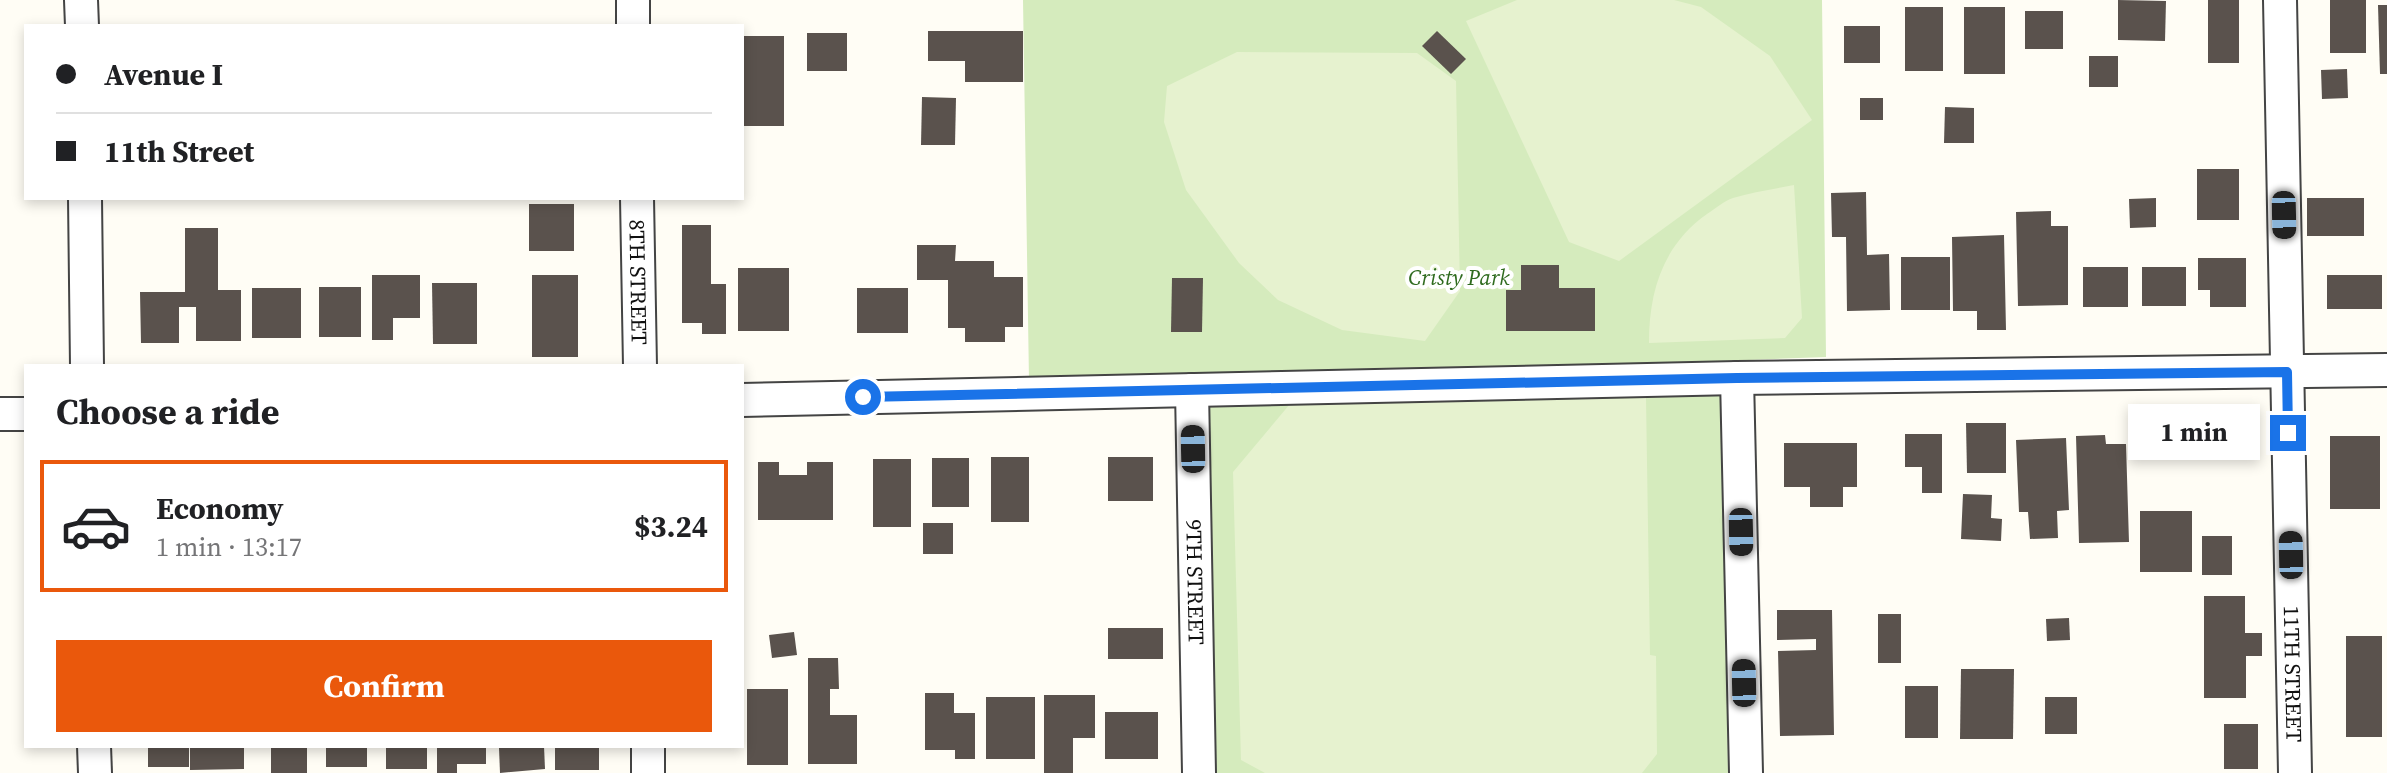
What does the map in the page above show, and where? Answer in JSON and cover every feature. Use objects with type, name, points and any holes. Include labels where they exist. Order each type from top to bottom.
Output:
[{"type":"street","points":[[81,0],[82,24]]},
{"type":"street","points":[[633,0],[633,24]]},
{"type":"street","name":"11TH STREET","points":[[2280,0],[2295,773]]},
{"type":"street","points":[[85,200],[87,364]]},
{"type":"street","name":"8TH STREET","points":[[637,200],[640,364]]},
{"type":"street","points":[[744,400],[1737,378],[2387,370]]},
{"type":"street","points":[[1737,378],[1746,773]]},
{"type":"street","name":"9TH STREET","points":[[1192,390],[1199,773]]},
{"type":"street","points":[[0,414],[24,414]]},
{"type":"street","points":[[94,748],[95,773]]},
{"type":"street","points":[[648,748],[648,773]]},
{"type":"green space","name":"Cristy Park","points":[[1023,0],[1822,0],[1826,357],[1723,361],[1728,773],[1211,773],[1203,379],[1029,381]]},
{"type":"green space","points":[[1517,0],[1674,0],[1701,7],[1770,56],[1812,120],[1619,261],[1569,242],[1466,21]]},
{"type":"green space","points":[[1237,52],[1417,53],[1456,81],[1460,291],[1425,341],[1342,330],[1278,300],[1239,263],[1186,190],[1164,122],[1167,86]]},
{"type":"green space","points":[[1794,185],[1802,318],[1785,338],[1649,343],[1656,288],[1669,255],[1679,240],[1692,226],[1730,199]]},
{"type":"green space","points":[[1646,398],[1650,655],[1656,656],[1657,754],[1642,773],[1265,773],[1241,760],[1233,472],[1290,404]]},
{"type":"building","points":[[2118,0],[2166,1],[2165,41],[2118,40]]},
{"type":"building","points":[[2208,0],[2239,0],[2239,63],[2208,63]]},
{"type":"building","points":[[2330,0],[2366,0],[2366,53],[2330,53]]},
{"type":"building","points":[[2378,5],[2387,5],[2387,74],[2380,74]]},
{"type":"building","points":[[1905,7],[1943,7],[1943,71],[1905,71]]},
{"type":"building","points":[[1964,7],[2005,7],[2005,74],[1964,74]]},
{"type":"building","points":[[2025,11],[2063,11],[2063,49],[2025,49]]},
{"type":"building","points":[[1844,26],[1880,26],[1880,63],[1844,63]]},
{"type":"building","points":[[928,31],[1023,31],[1023,82],[965,82],[965,61],[928,61]]},
{"type":"building","points":[[1437,31],[1466,59],[1451,74],[1422,46]]},
{"type":"building","points":[[807,33],[847,33],[847,71],[807,71]]},
{"type":"building","points":[[744,36],[784,36],[784,126],[744,126]]},
{"type":"building","points":[[2089,56],[2118,56],[2118,87],[2089,87]]},
{"type":"building","points":[[2347,69],[2348,98],[2322,99],[2321,70]]},
{"type":"building","points":[[922,97],[956,98],[955,145],[921,145]]},
{"type":"building","points":[[1860,98],[1883,98],[1883,120],[1860,120]]},
{"type":"building","points":[[1945,107],[1974,108],[1974,143],[1944,143]]},
{"type":"building","points":[[2197,169],[2239,169],[2239,220],[2197,220]]},
{"type":"building","points":[[1866,192],[1867,255],[1889,254],[1890,310],[1847,311],[1846,237],[1832,237],[1831,193]]},
{"type":"building","points":[[2156,198],[2156,227],[2130,228],[2129,199]]},
{"type":"building","points":[[2307,198],[2364,198],[2364,236],[2307,236]]},
{"type":"building","points":[[529,204],[574,204],[574,251],[529,251]]},
{"type":"building","points":[[2051,211],[2051,226],[2068,226],[2068,305],[2018,306],[2016,212]]},
{"type":"building","points":[[682,225],[711,225],[711,284],[726,284],[726,334],[702,334],[702,323],[682,323]]},
{"type":"building","points":[[185,228],[218,228],[218,290],[241,290],[241,341],[196,341],[196,307],[179,307],[179,343],[141,343],[140,292],[185,292]]},
{"type":"building","points":[[2004,235],[2006,330],[1977,330],[1977,311],[1953,311],[1952,237]]},
{"type":"building","points":[[917,245],[956,245],[955,261],[994,261],[994,277],[1023,277],[1023,327],[1005,327],[1005,342],[965,342],[965,328],[948,328],[948,280],[917,280]]},
{"type":"building","points":[[1901,257],[1950,257],[1950,310],[1901,310]]},
{"type":"building","points":[[2198,258],[2246,258],[2246,307],[2210,307],[2210,290],[2198,290]]},
{"type":"building","points":[[1521,265],[1559,265],[1559,288],[1595,288],[1595,331],[1506,331],[1506,290],[1521,290]]},
{"type":"building","points":[[2083,267],[2128,267],[2128,307],[2083,307]]},
{"type":"building","points":[[2142,267],[2186,267],[2186,306],[2142,306]]},
{"type":"building","points":[[738,268],[789,268],[789,331],[738,331]]},
{"type":"building","points":[[372,275],[420,275],[420,318],[393,318],[393,340],[372,340]]},
{"type":"building","points":[[532,275],[578,275],[578,357],[532,357]]},
{"type":"building","points":[[2327,275],[2382,275],[2382,309],[2327,309]]},
{"type":"building","points":[[1172,278],[1203,278],[1202,332],[1171,332]]},
{"type":"building","points":[[432,283],[477,283],[477,344],[433,344]]},
{"type":"building","points":[[319,287],[361,287],[361,337],[319,337]]},
{"type":"building","points":[[252,288],[301,288],[301,338],[252,338]]},
{"type":"building","points":[[857,288],[908,288],[908,333],[857,333]]},
{"type":"building","points":[[1966,423],[2006,423],[2006,473],[1967,473]]},
{"type":"building","points":[[1905,434],[1942,434],[1942,493],[1922,493],[1922,467],[1905,467]]},
{"type":"building","points":[[2105,435],[2106,444],[2126,444],[2129,542],[2079,543],[2076,436]]},
{"type":"building","points":[[2330,436],[2380,436],[2380,509],[2330,509]]},
{"type":"building","points":[[2066,438],[2069,510],[2057,511],[2058,538],[2030,539],[2028,512],[2019,512],[2016,440]]},
{"type":"building","points":[[1784,443],[1857,443],[1857,487],[1843,487],[1843,507],[1810,507],[1810,487],[1784,487]]},
{"type":"building","points":[[991,457],[1029,457],[1029,522],[991,522]]},
{"type":"building","points":[[1108,457],[1153,457],[1153,501],[1108,501]]},
{"type":"building","points":[[932,458],[969,458],[969,507],[932,507]]},
{"type":"building","points":[[873,459],[911,459],[911,527],[873,527]]},
{"type":"building","points":[[758,462],[779,462],[779,475],[807,475],[807,462],[833,462],[833,520],[758,520]]},
{"type":"building","points":[[1963,494],[1992,495],[1991,518],[2002,519],[2001,541],[1961,539]]},
{"type":"building","points":[[2140,511],[2192,511],[2192,572],[2140,572]]},
{"type":"building","points":[[923,523],[953,523],[953,554],[923,554]]},
{"type":"building","points":[[2202,536],[2232,536],[2232,575],[2202,575]]},
{"type":"building","points":[[2204,596],[2245,596],[2245,633],[2262,633],[2262,656],[2246,656],[2246,698],[2204,698]]},
{"type":"building","points":[[1777,610],[1832,610],[1834,735],[1780,736],[1778,651],[1816,650],[1816,639],[1777,640]]},
{"type":"building","points":[[1878,614],[1901,614],[1901,663],[1878,663]]},
{"type":"building","points":[[2069,618],[2070,640],[2047,641],[2046,619]]},
{"type":"building","points":[[1108,628],[1163,628],[1163,659],[1108,659]]},
{"type":"building","points":[[794,632],[797,655],[772,658],[769,635]]},
{"type":"building","points":[[2346,636],[2382,636],[2382,737],[2346,737]]},
{"type":"building","points":[[808,658],[838,658],[839,689],[830,689],[830,715],[857,715],[857,764],[808,764]]},
{"type":"building","points":[[1961,669],[2014,669],[2013,739],[1960,739]]},
{"type":"building","points":[[1905,686],[1938,686],[1938,738],[1905,738]]},
{"type":"building","points":[[747,689],[788,689],[788,765],[747,765]]},
{"type":"building","points":[[925,693],[954,693],[954,713],[975,713],[975,759],[955,759],[955,750],[925,750]]},
{"type":"building","points":[[1044,695],[1095,695],[1095,738],[1073,738],[1073,773],[1044,773]]},
{"type":"building","points":[[986,697],[1035,697],[1035,759],[986,759]]},
{"type":"building","points":[[2045,697],[2077,697],[2077,734],[2045,734]]},
{"type":"building","points":[[1105,712],[1158,712],[1158,759],[1105,759]]},
{"type":"building","points":[[2224,724],[2258,724],[2258,769],[2224,769]]},
{"type":"building","points":[[148,748],[189,748],[189,767],[148,767]]},
{"type":"building","points":[[190,748],[244,748],[244,769],[190,770]]},
{"type":"building","points":[[271,748],[307,748],[307,773],[271,773]]},
{"type":"building","points":[[326,748],[367,748],[367,767],[326,767]]},
{"type":"building","points":[[386,748],[427,748],[427,769],[386,769]]},
{"type":"building","points":[[437,748],[486,748],[486,764],[457,764],[457,773],[437,773]]},
{"type":"building","points":[[499,748],[544,748],[545,769],[500,773]]},
{"type":"building","points":[[555,748],[599,748],[599,770],[555,770]]},
{"type":"route","points":[[863,397],[1737,378],[2287,372],[2288,433]]}]
